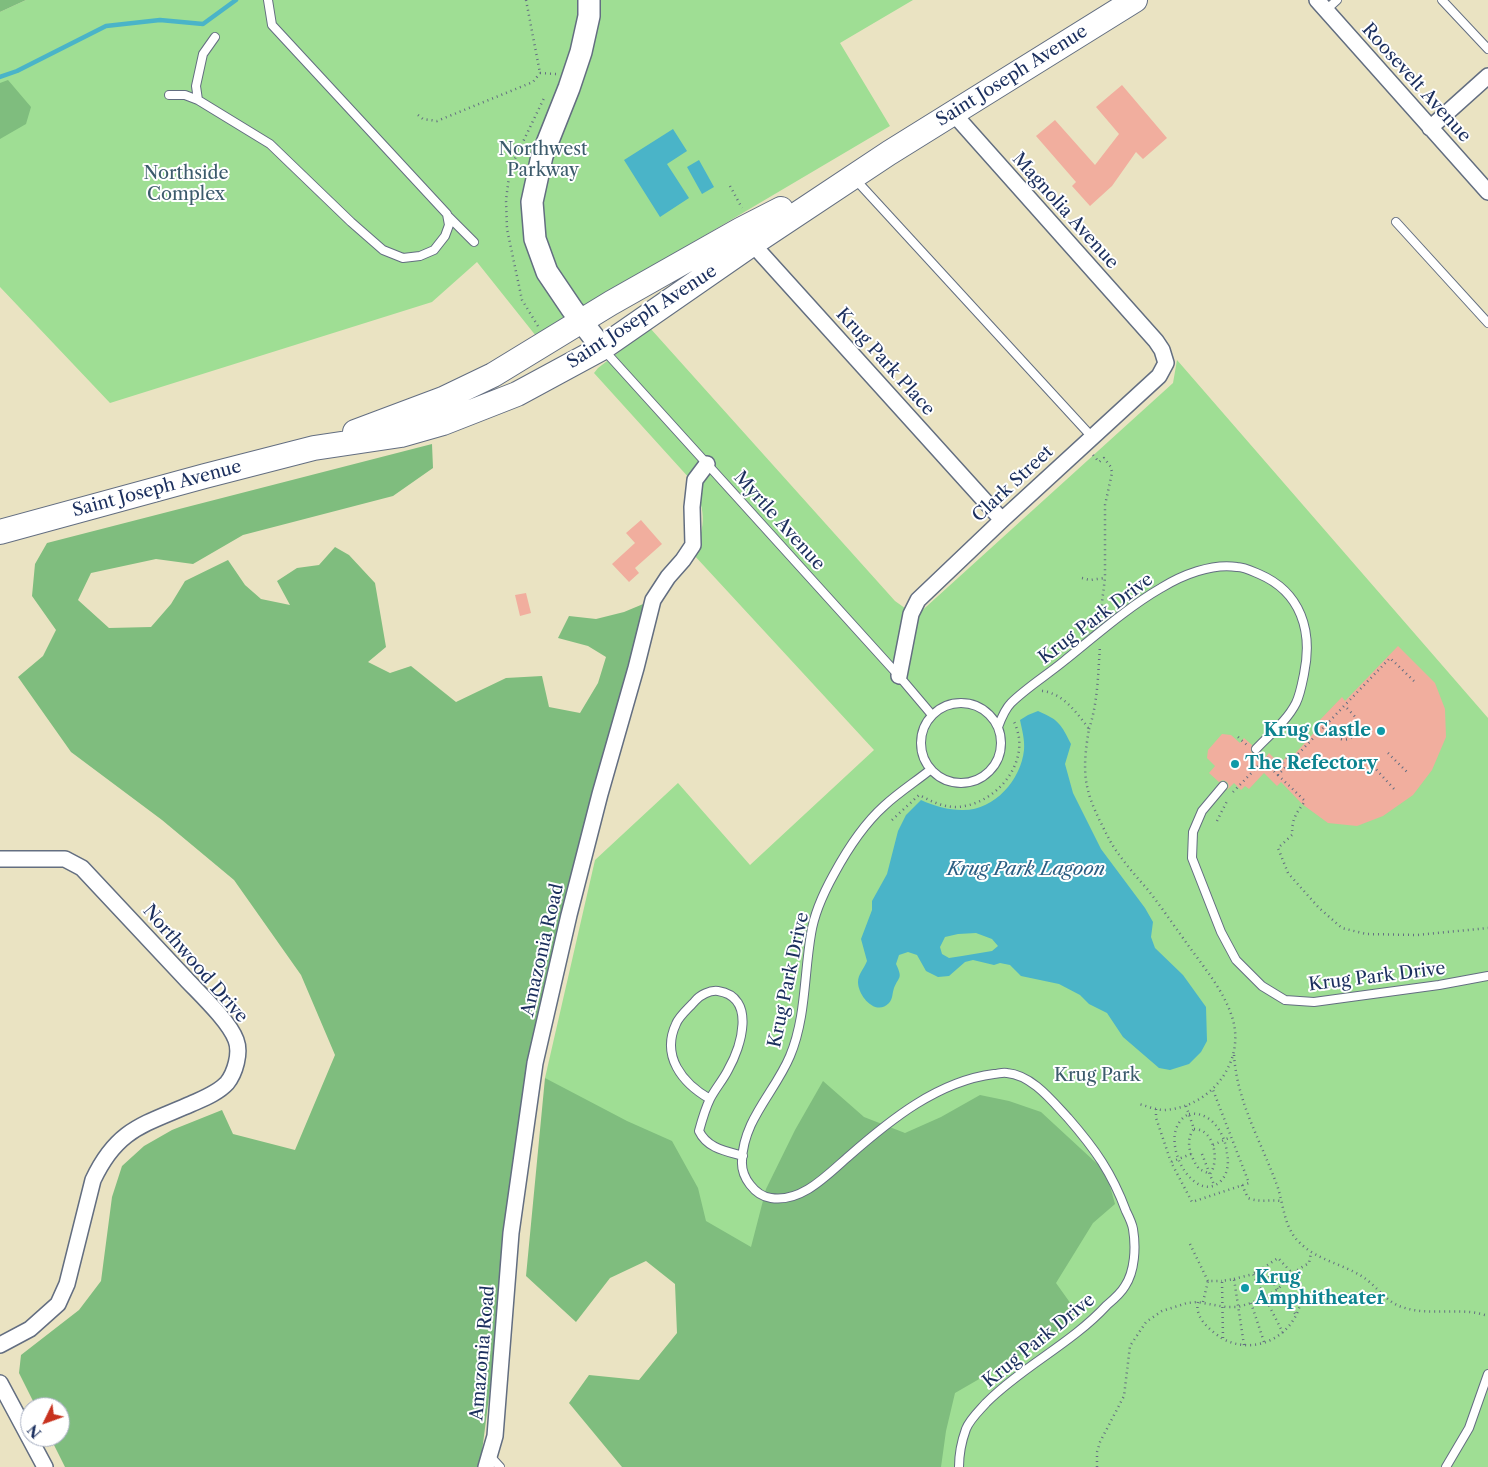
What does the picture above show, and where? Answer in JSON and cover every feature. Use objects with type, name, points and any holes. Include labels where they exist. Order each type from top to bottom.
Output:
[{"type":"main road","name":"Saint Joseph Avenue","points":[[0,532],[314,448],[401,435],[443,423],[517,394],[602,348],[745,227],[854,177],[952,113],[1135,0]]},
{"type":"main road","name":"Saint Joseph Avenue","points":[[314,448],[443,399],[493,375],[611,303],[745,227],[889,153]]},
{"type":"street","points":[[589,0],[589,16],[581,52],[565,100],[542,156],[532,202],[535,240],[547,272],[602,348]]},
{"type":"street","name":"Roosevelt Avenue","points":[[1327,3],[1430,128],[1488,192]]},
{"type":"street","points":[[1430,128],[1488,76]]},
{"type":"street","name":"Magnolia Avenue","points":[[952,113],[1150,334]]},
{"type":"street","name":"Krug Park Place","points":[[745,227],[1002,520]]},
{"type":"street","name":"Clark Street","points":[[899,676],[911,614],[918,600],[1002,520],[1160,376],[1166,363],[1162,350],[1150,334]]},
{"type":"street","name":"Amazonia Road","points":[[488,1461],[494,1436],[511,1233],[535,1063],[600,794],[636,668],[653,600],[668,576],[693,546],[692,507],[695,480],[707,464]]},
{"type":"street","name":"Northwood Drive","points":[[0,860],[65,860],[82,868],[230,1028],[237,1041],[238,1057],[227,1083],[220,1089],[192,1104],[144,1123],[130,1131],[117,1143],[100,1165],[93,1180],[67,1284],[58,1304],[30,1329],[0,1345]]},
{"type":"street","points":[[0,1383],[45,1467]]},
{"type":"lane","points":[[268,0],[272,25],[474,242]]},
{"type":"lane","points":[[1442,0],[1488,49]]},
{"type":"lane","points":[[198,100],[196,86],[203,54],[215,38]]},
{"type":"lane","points":[[169,95],[185,95],[198,100],[270,144],[383,250],[403,258],[420,256],[434,250],[446,236],[449,224],[447,214]]},
{"type":"lane","points":[[854,177],[1088,441]]},
{"type":"lane","points":[[1396,222],[1488,323]]},
{"type":"lane","name":"Myrtle Avenue","points":[[602,348],[899,676],[932,715]]},
{"type":"lane","name":"Krug Park Drive","points":[[998,726],[1009,705],[1090,640],[1156,591],[1180,578],[1199,571],[1237,566],[1269,578],[1282,587],[1293,598],[1301,613],[1305,632],[1307,659],[1296,704],[1256,749]]},
{"type":"lane","points":[[960,703],[975,705],[988,714],[998,726],[1001,749],[995,765],[983,778],[961,784],[950,782],[939,778],[930,770],[923,757],[920,742],[924,728],[932,715],[944,706],[960,703]]},
{"type":"lane","name":"Krug Park Drive","points":[[930,770],[884,806],[861,833],[834,873],[823,896],[811,932],[797,1033],[790,1055],[780,1077],[759,1107],[745,1139],[741,1165],[749,1185],[769,1198],[786,1198],[802,1192],[823,1180],[890,1122],[917,1103],[975,1076],[1006,1072],[1029,1080],[1053,1102],[1080,1132],[1107,1168],[1120,1194],[1133,1229],[1134,1262],[1125,1286],[1086,1326],[1003,1386],[978,1411],[966,1428],[959,1467]]},
{"type":"lane","name":"Krug Park Drive","points":[[1223,786],[1202,811],[1193,832],[1192,858],[1221,932],[1236,960],[1262,986],[1285,1000],[1314,1002],[1439,985],[1488,976]]},
{"type":"lane","points":[[710,1098],[690,1086],[672,1060],[670,1041],[676,1023],[697,998],[712,990],[728,993],[737,1000],[743,1015],[740,1042],[729,1069],[710,1098],[699,1131],[703,1140],[720,1150],[742,1156]]},
{"type":"lane","points":[[1446,1467],[1469,1428],[1488,1374]]},
{"type":"lane","points":[[488,1461],[500,1467]]},
{"type":"path","points":[[418,115],[423,120],[437,121],[533,82],[540,73],[526,0]]},
{"type":"path","points":[[540,73],[556,74]]},
{"type":"path","points":[[730,186],[745,227]]},
{"type":"path","points":[[1088,441],[1100,462],[1104,458],[1111,467],[1112,473],[1104,522],[1105,578],[1100,622]]},
{"type":"path","points":[[1082,578],[1090,580],[1105,578]]},
{"type":"path","points":[[1100,643],[1096,699],[1089,729],[1086,770],[1087,786],[1115,850],[1155,898],[1217,986],[1227,1004],[1233,1022],[1238,1084],[1243,1104],[1278,1188],[1287,1226],[1292,1235],[1311,1252],[1364,1277],[1392,1303],[1402,1308],[1429,1313],[1466,1311],[1488,1316]]},
{"type":"path","points":[[1414,681],[1390,658],[1278,775],[1305,801],[1292,821],[1292,835],[1278,848],[1288,874],[1319,908],[1342,928],[1366,934],[1409,934],[1488,928]]},
{"type":"path","points":[[1035,692],[1047,691],[1057,696],[1078,714],[1089,729]]},
{"type":"path","points":[[1326,726],[1344,740],[1354,736],[1358,723],[1357,718],[1344,706]]},
{"type":"path","points":[[892,820],[919,796],[942,805],[955,807],[970,805],[992,794],[1008,778],[1016,763],[1019,751],[1019,738],[1010,712]]},
{"type":"path","points":[[1238,737],[1244,742]]},
{"type":"path","points":[[1231,795],[1269,757],[1280,766],[1292,753]]},
{"type":"path","points":[[1388,753],[1409,774]]},
{"type":"path","points":[[1372,766],[1395,790]]},
{"type":"path","points":[[1217,822],[1228,799]]},
{"type":"path","points":[[1139,1104],[1165,1110],[1186,1106],[1202,1098],[1213,1090],[1226,1072],[1234,1050]]},
{"type":"path","points":[[1156,1109],[1156,1118],[1171,1162],[1192,1202],[1249,1183],[1213,1090]]},
{"type":"path","points":[[1186,1106],[1194,1129]]},
{"type":"path","points":[[1189,1114],[1200,1114],[1210,1120],[1224,1140],[1228,1166],[1223,1178],[1214,1185],[1201,1186],[1195,1182],[1182,1168],[1178,1159],[1174,1136],[1176,1127],[1182,1118],[1189,1114]]},
{"type":"path","points":[[1194,1129],[1204,1133],[1213,1145],[1214,1166],[1210,1174]]},
{"type":"path","points":[[1194,1129],[1189,1141],[1191,1154],[1199,1169],[1210,1174]]},
{"type":"path","points":[[1213,1145],[1231,1137]]},
{"type":"path","points":[[1171,1162],[1191,1154]]},
{"type":"path","points":[[1202,1154],[1214,1185]]},
{"type":"path","points":[[1242,1185],[1246,1195],[1256,1201],[1281,1201]]},
{"type":"path","points":[[1190,1244],[1208,1281],[1204,1302]]},
{"type":"path","points":[[1097,1467],[1097,1452],[1100,1442],[1124,1396],[1127,1383],[1128,1351],[1139,1330],[1146,1322],[1162,1311],[1187,1303],[1204,1302],[1238,1307],[1251,1303],[1278,1289],[1292,1273],[1310,1263],[1311,1252]]},
{"type":"path","points":[[1208,1281],[1222,1281],[1253,1274],[1278,1258],[1292,1273]]},
{"type":"path","points":[[1263,1268],[1296,1315]]},
{"type":"path","points":[[1198,1302],[1198,1312],[1207,1326],[1223,1339],[1244,1345],[1264,1342],[1283,1333],[1296,1315],[1301,1300],[1297,1270]]},
{"type":"path","points":[[1253,1274],[1283,1333]]},
{"type":"path","points":[[1234,1279],[1244,1345]]},
{"type":"path","points":[[1222,1281],[1223,1339]]},
{"type":"path","points":[[1251,1303],[1264,1342]]},
{"type":"green space","points":[[0,0],[26,0],[0,12]]},
{"type":"green space","name":"Northside Complex","points":[[26,0],[913,0],[840,43],[890,126],[536,336],[477,262],[432,302],[110,403],[0,287],[0,12]]},
{"type":"green space","points":[[8,80],[31,107],[26,124],[0,139],[0,83]]},
{"type":"green space","name":"Krug Park","points":[[650,328],[895,601],[916,616],[1173,383],[1177,360],[1488,718],[1488,1467],[900,1467],[545,1078],[595,860],[678,783],[750,865],[874,750],[693,554],[701,534],[703,516],[699,499],[690,479],[594,373]]},
{"type":"green space","points":[[432,444],[433,468],[393,496],[243,535],[193,564],[156,559],[91,573],[78,600],[109,628],[151,627],[171,604],[185,581],[228,560],[245,585],[261,599],[290,605],[277,581],[297,568],[319,565],[335,547],[349,555],[375,583],[386,647],[368,662],[390,673],[411,666],[456,702],[506,678],[542,676],[549,707],[580,713],[598,683],[606,657],[588,646],[558,638],[569,616],[596,619],[624,612],[648,602],[531,1069],[480,1467],[65,1467],[55,1447],[70,1447],[70,1397],[31,1397],[19,1373],[21,1355],[79,1310],[101,1281],[112,1197],[122,1166],[144,1146],[172,1130],[222,1110],[233,1134],[295,1150],[335,1055],[301,975],[234,880],[162,820],[71,752],[18,677],[43,656],[56,630],[32,596],[35,564],[47,543]]},
{"type":"green space","points":[[545,1078],[627,1121],[672,1141],[698,1188],[706,1221],[751,1247],[766,1189],[795,1130],[823,1081],[864,1117],[905,1133],[941,1117],[980,1095],[1009,1101],[1041,1112],[1106,1172],[1115,1204],[1093,1223],[1056,1283],[1076,1311],[1064,1330],[955,1393],[946,1431],[941,1467],[622,1467],[569,1403],[589,1375],[639,1380],[677,1333],[675,1284],[646,1261],[610,1278],[576,1322],[526,1276]]},
{"type":"water","points":[[673,129],[687,151],[667,164],[689,198],[660,217],[624,160]]},
{"type":"water","points":[[699,160],[714,187],[702,194],[687,167]]},
{"type":"water","name":"Krug Park Lagoon","points":[[1038,711],[1045,714],[1059,723],[1065,732],[1071,744],[1065,764],[1073,793],[1101,849],[1145,908],[1153,922],[1151,937],[1155,948],[1183,975],[1206,1007],[1207,1041],[1201,1052],[1189,1064],[1170,1070],[1159,1068],[1123,1037],[1107,1013],[1089,1004],[1080,995],[1059,984],[1021,976],[1010,965],[1000,963],[994,965],[973,960],[965,962],[949,976],[938,977],[926,971],[917,955],[908,952],[899,955],[896,964],[900,977],[889,1003],[879,1008],[873,1006],[861,993],[858,979],[867,961],[861,939],[872,910],[872,901],[887,874],[898,831],[906,815],[921,800],[952,809],[974,809],[985,805],[1004,792],[1018,772],[1022,761],[1024,746],[1020,720]],"holes":[[[976,933],[992,939],[998,946],[992,951],[949,958],[942,954],[940,947],[945,937],[958,934]]]},
{"type":"building","points":[[1122,85],[1167,138],[1143,159],[1136,152],[1112,186],[1090,206],[1072,186],[1076,182],[1036,136],[1055,120],[1095,165],[1119,134],[1096,107]]},
{"type":"building","points":[[641,520],[662,544],[635,568],[639,573],[629,582],[612,564],[635,543],[626,533]]},
{"type":"building","points":[[526,593],[531,613],[520,616],[515,595]]},
{"type":"building","name":"Krug Castle","points":[[1398,646],[1435,683],[1445,709],[1446,737],[1432,770],[1413,795],[1383,816],[1357,826],[1328,823],[1302,804],[1281,782],[1277,786],[1264,773],[1249,789],[1245,786],[1241,790],[1234,783],[1227,790],[1229,786],[1227,782],[1223,780],[1219,782],[1209,773],[1215,766],[1207,758],[1208,750],[1222,734],[1231,735],[1240,743],[1244,738],[1252,745],[1252,753],[1260,753],[1265,758],[1269,753],[1280,764],[1289,754],[1292,757],[1321,725],[1318,722],[1342,697],[1345,701]]},
{"type":"waterway","points":[[0,77],[17,71],[106,26],[160,20],[203,24],[236,0]]},
{"type":"place","name":"Krug Castle","points":[[1381,731]]},
{"type":"place","name":"The Refectory","points":[[1235,764]]},
{"type":"place","name":"Krug Amphitheater","points":[[1245,1288]]},
{"type":"park label","name":"Northwest Parkway","points":[[543,160]]}]
